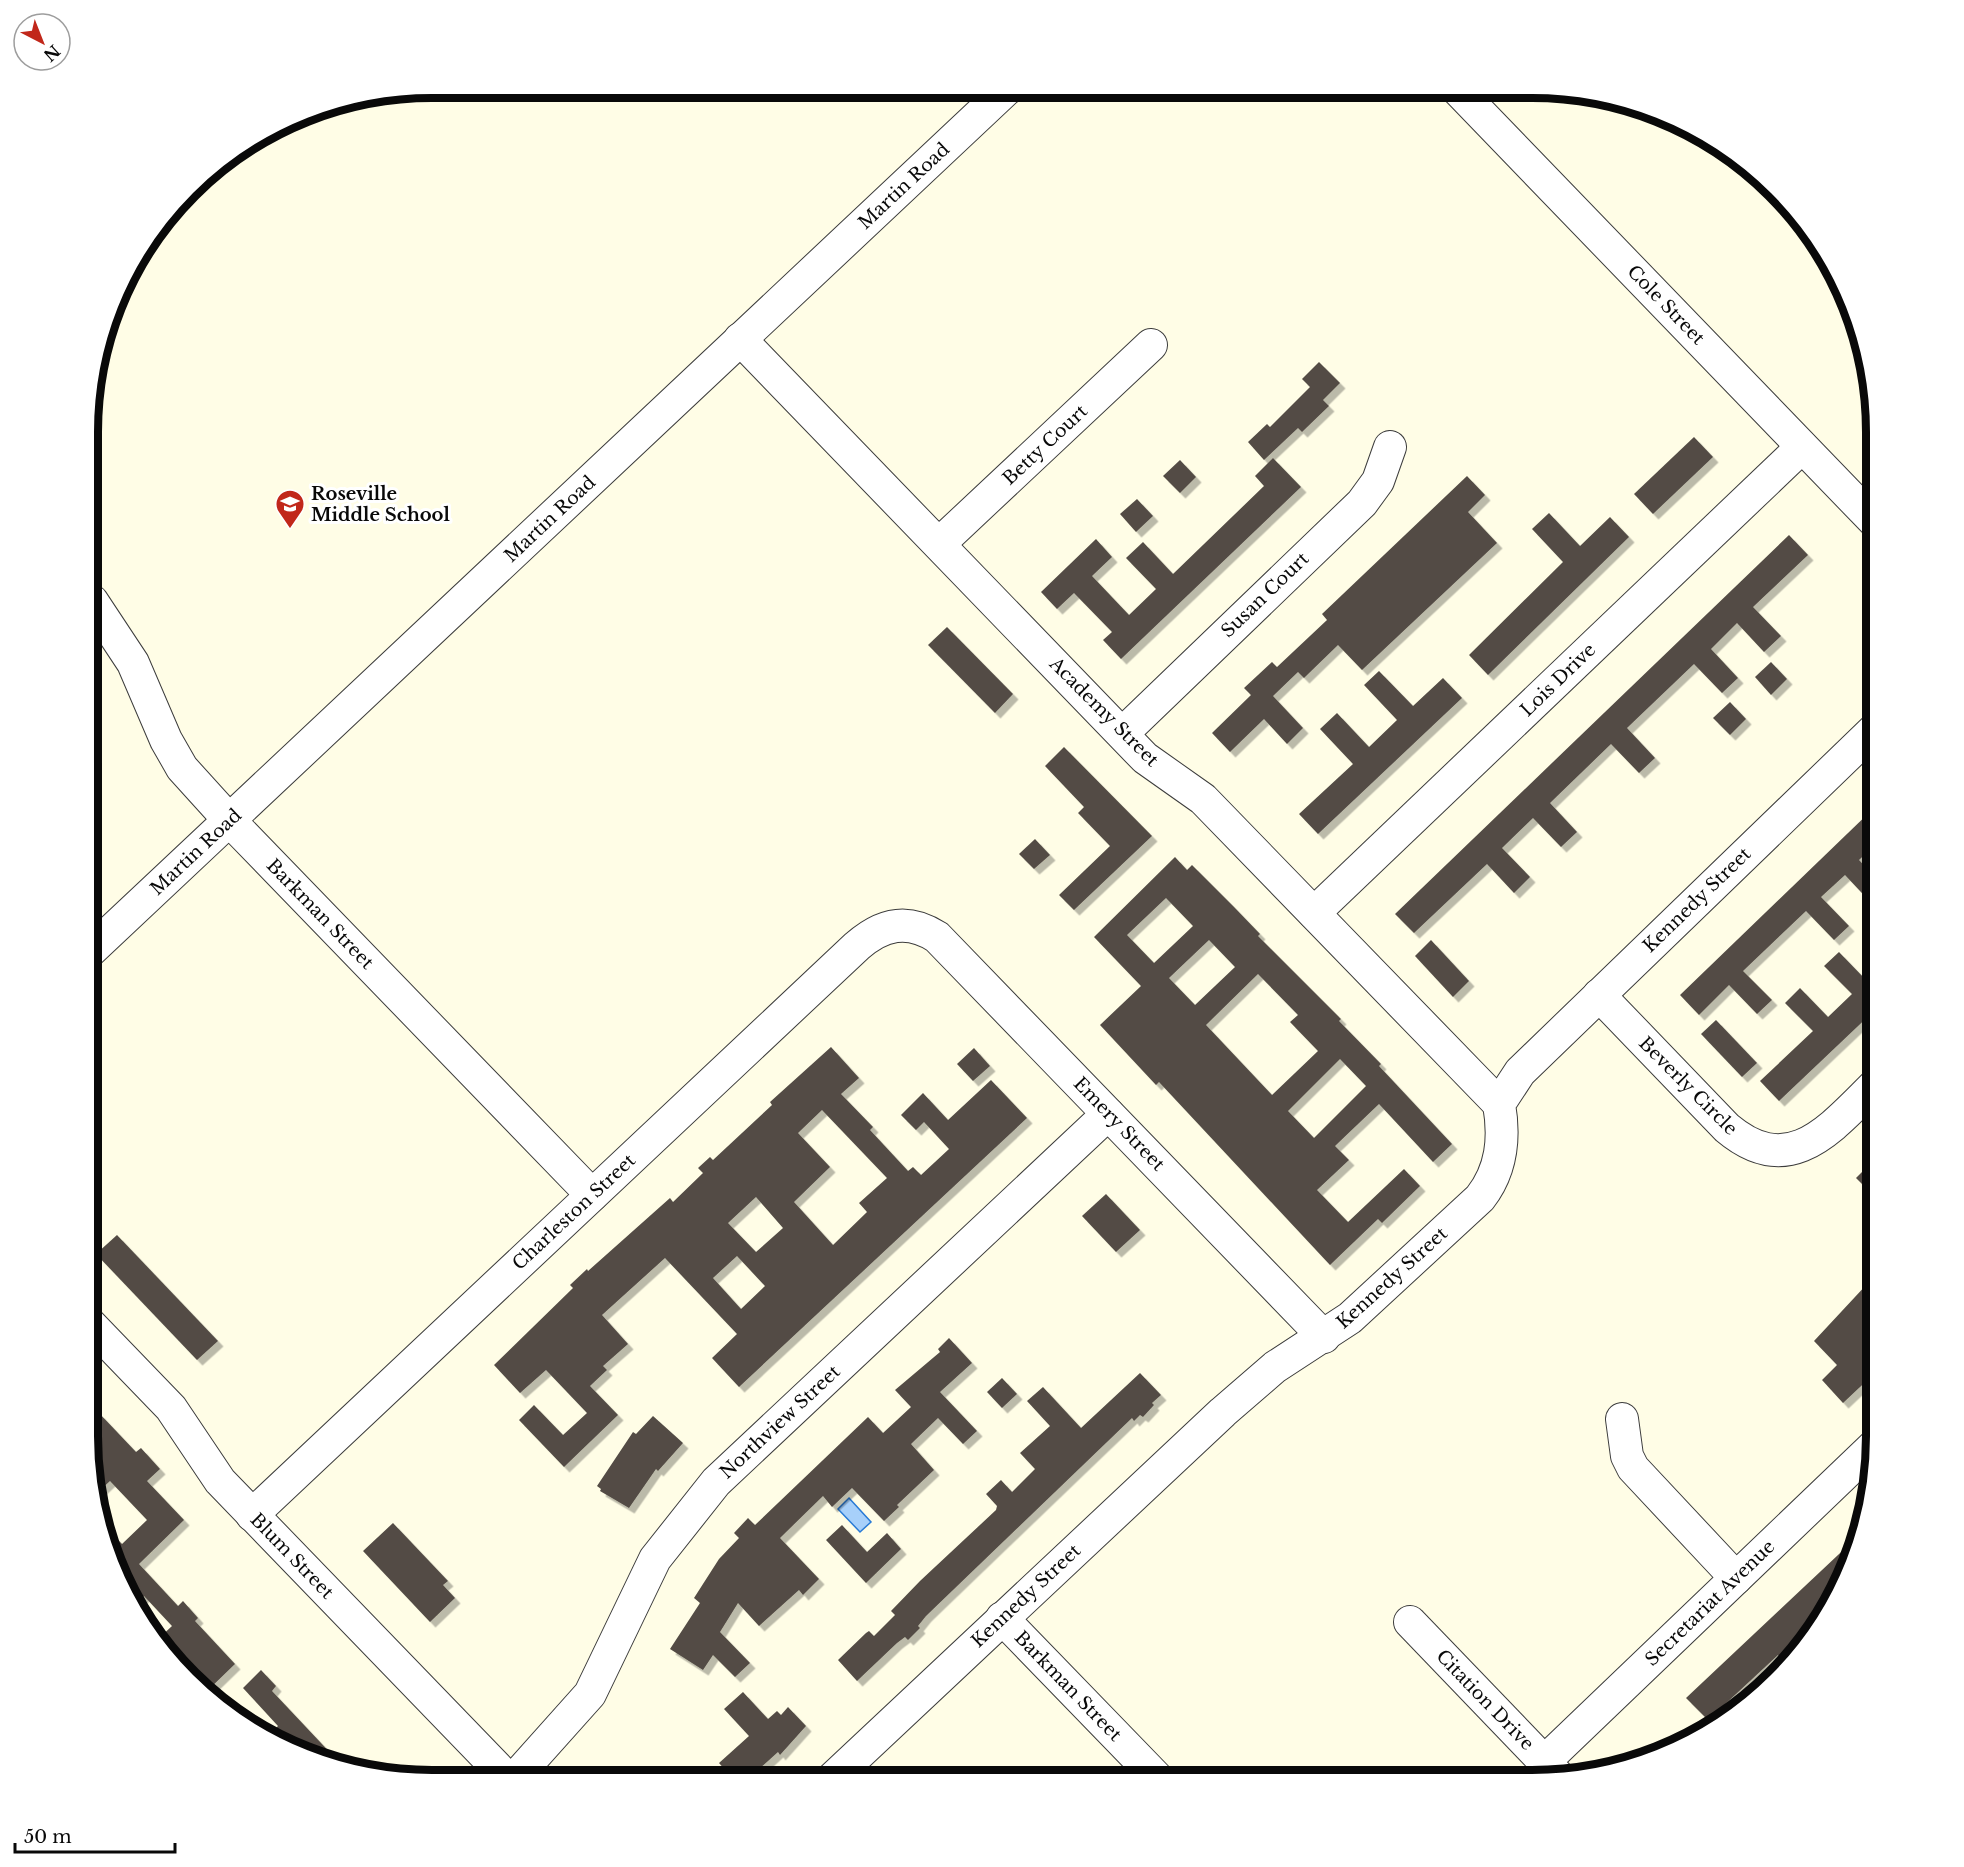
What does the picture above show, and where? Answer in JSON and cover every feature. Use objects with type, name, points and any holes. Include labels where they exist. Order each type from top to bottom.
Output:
[{"type":"street","name":"Martin Road","points":[[98,944],[997,98]]},
{"type":"street","name":"Cole Street","points":[[1466,98],[1866,513]]},
{"type":"street","name":"Academy Street","points":[[740,339],[1124,732],[1145,758],[1203,799],[1498,1104]]},
{"type":"street","name":"Betty Court","points":[[939,544],[1151,345]]},
{"type":"street","name":"Susan Court","points":[[1124,732],[1362,503],[1378,481],[1390,447]]},
{"type":"street","name":"Lois Drive","points":[[1314,913],[1802,447]]},
{"type":"street","name":"Barkman Street","points":[[98,610],[133,663],[166,740],[182,768],[230,821],[592,1195]]},
{"type":"street","name":"Kennedy Street","points":[[842,1770],[1223,1412],[1275,1367],[1324,1337],[1379,1292],[1488,1188],[1499,1164],[1502,1121],[1498,1104],[1520,1072],[1866,738]]},
{"type":"street","name":"Charleston Street","points":[[252,1515],[872,933],[887,926],[905,924]]},
{"type":"street","name":"Emery Street","points":[[905,924],[924,929],[937,937],[1324,1337]]},
{"type":"street","name":"Beverly Circle","points":[[1599,994],[1727,1128],[1740,1139],[1757,1147],[1778,1151],[1812,1143],[1866,1094]]},
{"type":"street","name":"Northview Street","points":[[522,1770],[590,1694],[655,1559],[716,1482],[1108,1114]]},
{"type":"street","name":"Blum Street","points":[[98,1332],[171,1408],[220,1481],[499,1770]]},
{"type":"street","points":[[1622,1419],[1627,1456],[1633,1468],[1736,1578]]},
{"type":"street","name":"Secretariat Avenue","points":[[1553,1769],[1736,1578],[1866,1453]]},
{"type":"street","name":"Barkman Street","points":[[1002,1618],[1149,1770]]},
{"type":"street","name":"Citation Drive","points":[[1410,1622],[1551,1769]]},
{"type":"water","points":[[849,1498],[871,1522],[860,1532],[838,1509]]},
{"type":"building","points":[[1319,362],[1340,383],[1323,400],[1329,406],[1302,432],[1298,428],[1264,460],[1248,442],[1267,424],[1270,427],[1310,387],[1302,379]]},
{"type":"building","points":[[1694,437],[1713,457],[1653,514],[1634,494]]},
{"type":"building","points":[[1273,458],[1301,487],[1121,659],[1103,640],[1112,632],[1074,593],[1057,609],[1041,592],[1096,539],[1112,557],[1092,576],[1129,615],[1156,589],[1126,558],[1143,542],[1173,574],[1264,486],[1255,476]]},
{"type":"building","points":[[1180,460],[1196,477],[1180,493],[1163,476]]},
{"type":"building","points":[[1467,476],[1485,495],[1468,512],[1497,543],[1362,670],[1338,645],[1304,678],[1298,672],[1273,696],[1303,728],[1287,744],[1264,719],[1230,752],[1212,733],[1251,695],[1244,688],[1272,662],[1277,667],[1327,620],[1322,614]]},
{"type":"building","points":[[1137,499],[1153,516],[1136,532],[1120,514]]},
{"type":"building","points":[[1549,513],[1580,546],[1610,517],[1629,537],[1488,675],[1469,655],[1563,562],[1532,529]]},
{"type":"building","points":[[1789,535],[1808,555],[1753,607],[1781,636],[1764,652],[1737,623],[1711,649],[1738,678],[1722,693],[1694,664],[1627,728],[1655,758],[1639,773],[1611,744],[1550,803],[1577,832],[1561,847],[1533,818],[1502,848],[1530,877],[1514,893],[1487,864],[1414,933],[1395,914]]},
{"type":"building","points":[[947,627],[1013,694],[995,713],[928,645]]},
{"type":"building","points":[[1771,662],[1787,679],[1771,695],[1755,677]]},
{"type":"building","points":[[1379,671],[1413,706],[1443,678],[1462,698],[1318,834],[1299,814],[1353,764],[1320,729],[1337,713],[1369,747],[1397,720],[1364,685]]},
{"type":"building","points":[[1730,702],[1746,719],[1730,735],[1713,718]]},
{"type":"building","points":[[1064,747],[1152,836],[1074,910],[1059,895],[1110,846],[1078,813],[1084,807],[1045,766]]},
{"type":"building","points":[[1866,816],[1866,853],[1859,860],[1866,867],[1866,897],[1845,875],[1821,897],[1849,926],[1834,940],[1806,911],[1743,971],[1772,1000],[1757,1014],[1729,985],[1699,1015],[1680,995]]},
{"type":"building","points":[[1035,839],[1050,855],[1034,869],[1019,854]]},
{"type":"building","points":[[1175,857],[1187,870],[1192,865],[1260,934],[1258,936],[1341,1019],[1339,1021],[1381,1064],[1379,1066],[1452,1144],[1433,1162],[1379,1104],[1335,1146],[1349,1160],[1317,1190],[1348,1222],[1404,1169],[1420,1186],[1382,1223],[1378,1219],[1330,1265],[1159,1082],[1156,1085],[1100,1025],[1141,986],[1094,937]],"holes":[[[1166,898],[1193,926],[1154,963],[1127,935]],[[1209,940],[1235,967],[1195,1005],[1169,978]],[[1258,974],[1298,1015],[1290,1022],[1318,1051],[1272,1095],[1206,1025]],[[1340,1059],[1366,1086],[1314,1138],[1288,1111]]]},
{"type":"building","points":[[1431,940],[1469,981],[1453,997],[1415,956]]},
{"type":"building","points":[[1839,952],[1866,980],[1866,1018],[1779,1101],[1760,1081],[1813,1031],[1785,1003],[1800,988],[1828,1017],[1852,994],[1824,966]]},
{"type":"building","points":[[1716,1020],[1757,1063],[1742,1077],[1701,1034]]},
{"type":"building","points":[[831,1047],[859,1078],[841,1094],[873,1127],[870,1130],[908,1171],[913,1167],[921,1175],[949,1149],[924,1122],[916,1130],[901,1115],[923,1093],[948,1120],[991,1080],[1027,1118],[739,1387],[712,1358],[737,1334],[665,1258],[602,1315],[628,1344],[603,1366],[607,1370],[590,1386],[618,1415],[564,1467],[519,1420],[534,1405],[563,1435],[587,1413],[546,1370],[520,1393],[494,1365],[573,1288],[570,1285],[670,1198],[673,1202],[703,1173],[698,1168],[710,1157],[713,1160],[772,1105],[770,1102]],"holes":[[[822,1110],[887,1178],[859,1203],[867,1212],[833,1245],[794,1202],[830,1167],[798,1133]],[[756,1197],[783,1228],[756,1252],[728,1223]],[[737,1256],[765,1286],[741,1309],[713,1278]]]},
{"type":"building","points":[[974,1048],[990,1066],[973,1081],[957,1064]]},
{"type":"building","points":[[1866,1168],[1866,1188],[1856,1178]]},
{"type":"building","points":[[1106,1194],[1140,1230],[1116,1252],[1082,1216]]},
{"type":"building","points":[[117,1235],[218,1341],[197,1360],[98,1256],[98,1252]]},
{"type":"building","points":[[1866,1285],[1866,1381],[1843,1403],[1822,1380],[1837,1365],[1814,1341]]},
{"type":"building","points":[[949,1338],[972,1363],[940,1392],[977,1431],[963,1444],[938,1418],[911,1444],[934,1470],[897,1505],[899,1507],[884,1521],[852,1488],[832,1507],[823,1496],[780,1538],[819,1579],[803,1595],[799,1590],[759,1626],[738,1603],[720,1632],[750,1663],[735,1677],[713,1655],[703,1670],[670,1649],[700,1603],[694,1598],[719,1559],[739,1538],[734,1533],[748,1518],[755,1525],[868,1417],[883,1433],[911,1407],[895,1390],[940,1352],[938,1349]]},
{"type":"building","points":[[1140,1373],[1161,1395],[1152,1403],[1154,1405],[1143,1417],[1140,1415],[1134,1421],[1132,1418],[926,1616],[918,1626],[920,1628],[908,1640],[905,1637],[897,1643],[857,1681],[838,1660],[869,1631],[874,1636],[895,1615],[891,1611],[920,1581],[996,1510],[997,1506],[986,1494],[1001,1480],[1012,1492],[1035,1469],[1020,1453],[1050,1426],[1027,1401],[1043,1387],[1081,1428]]},
{"type":"building","points":[[1002,1378],[1017,1394],[1002,1408],[987,1392]]},
{"type":"building","points":[[98,1414],[136,1452],[141,1448],[160,1469],[147,1481],[184,1520],[139,1564],[178,1606],[183,1601],[198,1618],[195,1621],[235,1664],[211,1687],[180,1656],[163,1634],[172,1626],[144,1596],[141,1599],[123,1563],[113,1535],[122,1544],[147,1520],[110,1481],[102,1489],[98,1457]]},
{"type":"building","points":[[653,1416],[683,1443],[658,1471],[656,1469],[629,1508],[600,1491],[601,1489],[597,1486],[633,1432],[636,1434]]},
{"type":"building","points":[[393,1523],[448,1581],[443,1585],[455,1598],[430,1622],[363,1551]]},
{"type":"building","points":[[842,1525],[867,1552],[887,1533],[901,1549],[866,1583],[826,1540]]},
{"type":"building","points":[[1848,1546],[1822,1602],[1781,1659],[1778,1655],[1708,1720],[1686,1698]]},
{"type":"building","points":[[261,1670],[276,1686],[272,1691],[331,1754],[274,1730],[278,1726],[243,1688]]},
{"type":"building","points":[[743,1692],[768,1719],[777,1711],[781,1715],[788,1707],[806,1726],[780,1755],[778,1752],[758,1770],[725,1770],[719,1763],[749,1736],[724,1709]]},
{"type":"place","name":"Roseville Middle School","points":[[290,530]]}]
